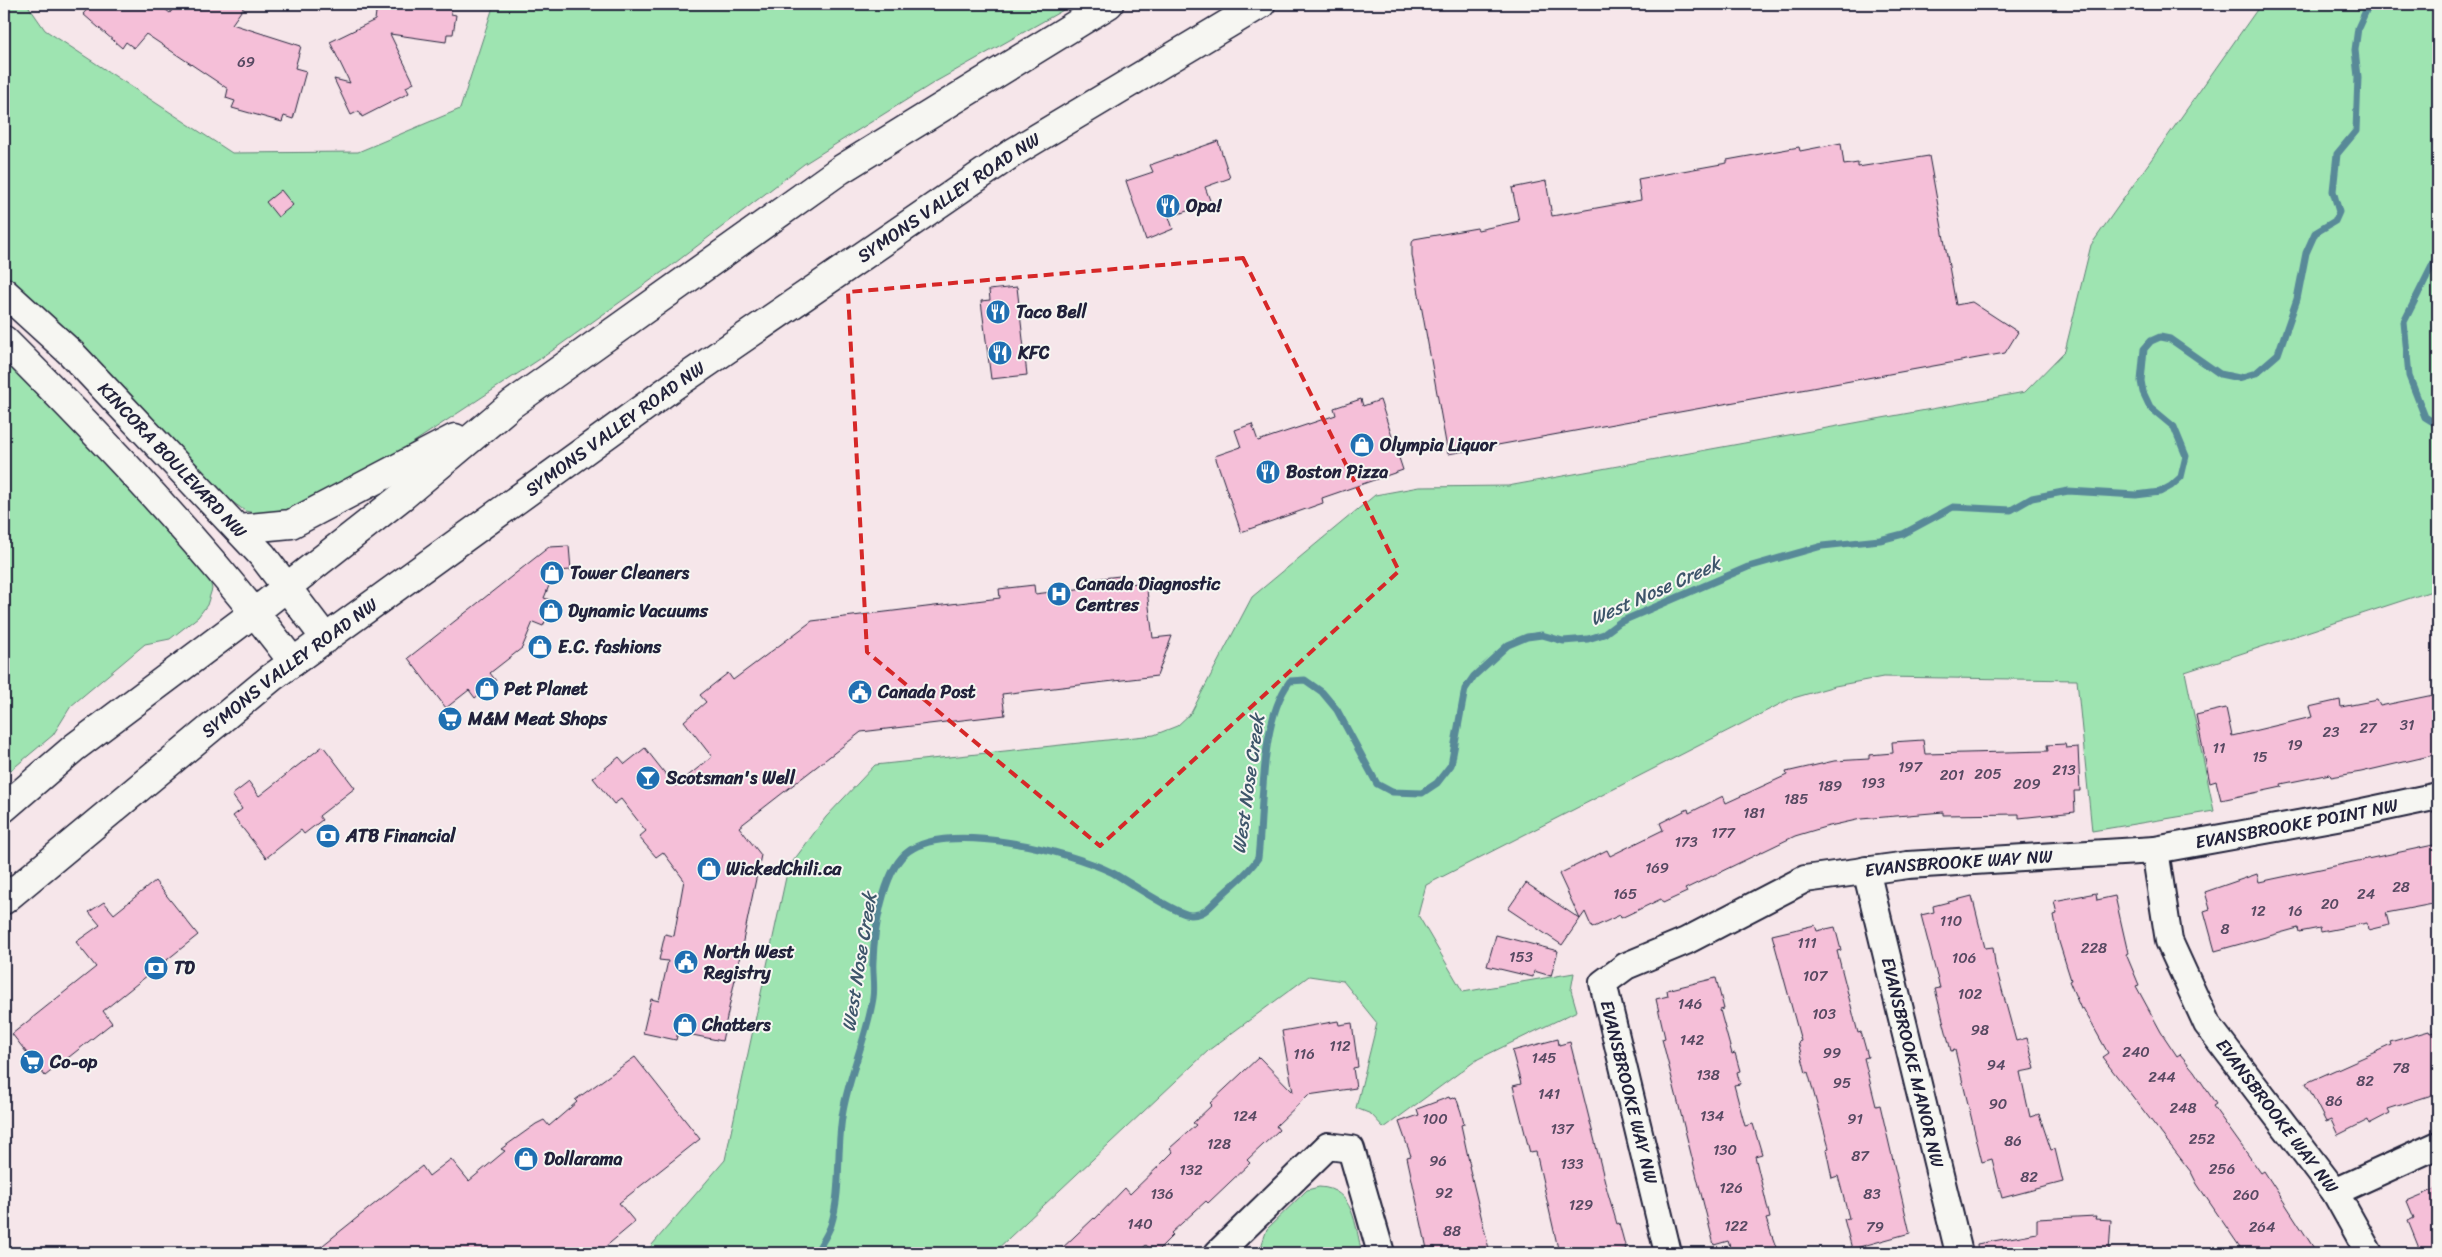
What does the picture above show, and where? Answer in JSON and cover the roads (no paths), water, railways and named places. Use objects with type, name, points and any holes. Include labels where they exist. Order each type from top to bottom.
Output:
[{"type":"main road","points":[[4,808],[75,747],[255,612],[404,495],[512,404],[840,170],[1109,4]]},
{"type":"main road","name":"SYMONS VALLEY ROAD NW","points":[[4,900],[293,662],[675,385],[1007,157],[1261,4]]},
{"type":"main road","name":"KINCORA BOULEVARD NW","points":[[4,292],[71,353],[262,554],[326,639]]},
{"type":"main road","name":"KINCORA BOULEVARD NW","points":[[4,340],[120,458],[255,612],[293,662]]},
{"type":"main road","points":[[238,529],[291,524],[456,437],[512,404]]},
{"type":"street","name":"EVANSBROOKE POINT NW","points":[[2155,850],[2353,814],[2438,796]]},
{"type":"street","name":"EVANSBROOKE WAY NW","points":[[1668,1253],[1603,983],[1626,966],[1686,941],[1805,879],[1908,865],[2155,850],[2169,941],[2207,1024],[2335,1192],[2369,1253]]},
{"type":"street","name":"EVANSBROOKE MANOR NW","points":[[1866,870],[1959,1253]]},
{"type":"street","points":[[2335,1192],[2438,1145]]},
{"type":"street","points":[[1226,1251],[1328,1146],[1351,1149],[1382,1253]]},
{"type":"waterway","name":"West Nose Creek","points":[[816,1253],[830,1228],[837,1198],[843,1111],[867,1027],[873,998],[874,949],[881,904],[891,875],[897,863],[905,854],[923,844],[948,839],[1008,842],[1039,848],[1093,864],[1113,873],[1175,910],[1184,914],[1199,914],[1208,909],[1241,878],[1258,858],[1268,742],[1280,698],[1290,681],[1305,680],[1322,692],[1337,710],[1377,784],[1392,792],[1422,793],[1437,783],[1451,765],[1465,689],[1474,676],[1508,645],[1527,637],[1542,635],[1563,641],[1588,639],[1604,634],[1620,622],[1748,567],[1822,546],[1880,540],[1903,534],[1953,507],[2011,510],[2032,498],[2068,491],[2136,495],[2160,492],[2171,486],[2181,477],[2186,456],[2174,427],[2150,407],[2143,392],[2141,381],[2144,349],[2151,341],[2160,337],[2170,339],[2220,374],[2239,378],[2256,373],[2278,354],[2297,299],[2306,253],[2315,233],[2335,221],[2339,212],[2333,191],[2337,154],[2356,131],[2358,77],[2355,50],[2358,28],[2369,4]]},
{"type":"waterway","name":"West Nose Creek","points":[[2438,254],[2404,322],[2409,376],[2425,417],[2438,425]]},
{"type":"place","name":"Opa!","points":[[1168,206]]},
{"type":"place","name":"Taco Bell","points":[[998,312]]},
{"type":"place","name":"KFC","points":[[1000,353]]},
{"type":"place","name":"Olympia Liquor","points":[[1362,445]]},
{"type":"place","name":"Boston Pizza","points":[[1268,472]]},
{"type":"place","name":"Tower Cleaners","points":[[552,573]]},
{"type":"place","name":"Canada Diagnostic Centres","points":[[1059,594]]},
{"type":"place","name":"Dynamic Vacuums","points":[[551,611]]},
{"type":"place","name":"E.C. fashions","points":[[540,647]]},
{"type":"place","name":"Pet Planet","points":[[487,689]]},
{"type":"place","name":"Canada Post","points":[[860,692]]},
{"type":"place","name":"M&M Meat Shops","points":[[450,719]]},
{"type":"place","name":"Scotsman's Well","points":[[648,778]]},
{"type":"place","name":"ATB Financial","points":[[328,836]]},
{"type":"place","name":"WickedChili.ca","points":[[709,869]]},
{"type":"place","name":"North West Registry","points":[[686,962]]},
{"type":"place","name":"TD","points":[[156,968]]},
{"type":"place","name":"Chatters","points":[[685,1025]]},
{"type":"place","name":"Co-op","points":[[32,1062]]},
{"type":"place","name":"Dollarama","points":[[526,1159]]}]
